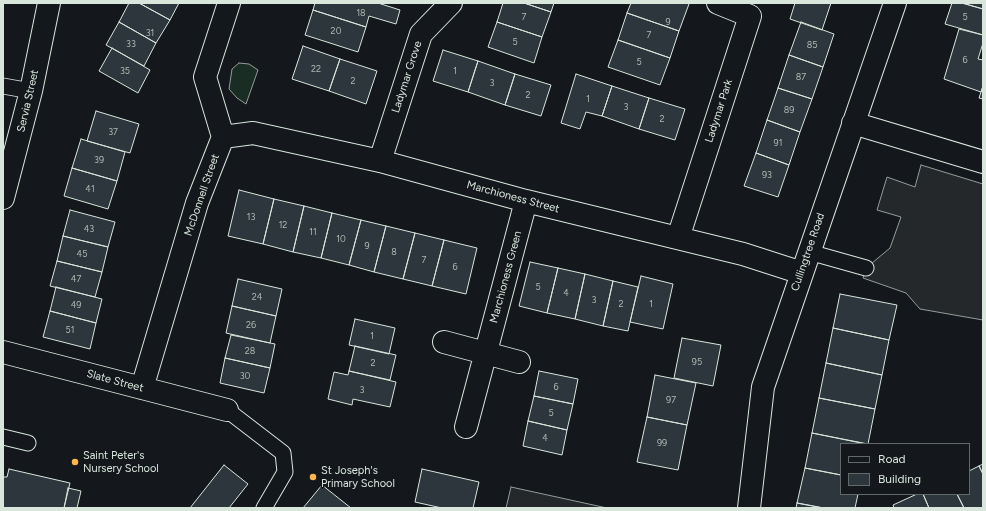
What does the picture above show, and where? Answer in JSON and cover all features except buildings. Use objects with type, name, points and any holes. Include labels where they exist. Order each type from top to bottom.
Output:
[{"type":"street","name":"Servia Street","points":[[3,198],[31,91],[49,3]]},
{"type":"street","points":[[223,137],[205,76],[230,3]]},
{"type":"street","name":"Ladymar Grove","points":[[380,161],[421,34],[451,3]]},
{"type":"street","name":"Ladymar Park","points":[[678,238],[750,16],[718,3]]},
{"type":"street","name":"Cullingtree Road","points":[[749,508],[763,387],[895,3]]},
{"type":"street","points":[[853,123],[983,162]]},
{"type":"street","name":"Marchioness Street","points":[[223,137],[253,133],[380,161],[526,201],[744,254],[802,273]]},
{"type":"street","name":"McDonnell Street","points":[[142,388],[197,204],[223,137]]},
{"type":"street","name":"Marchioness Green","points":[[466,427],[526,201]]},
{"type":"street","points":[[444,342],[519,362]]},
{"type":"street","name":"Slate Street","points":[[3,352],[228,410]]},
{"type":"lane","points":[[3,86],[31,91]]},
{"type":"lane","points":[[809,252],[866,268]]},
{"type":"lane","points":[[228,410],[283,453],[285,472],[264,508]]},
{"type":"lane","points":[[3,437],[28,443]]},
{"type":"green space","points":[[239,63],[249,64],[258,70],[246,104],[237,98],[229,89],[232,69]]},
{"type":"shaded area","points":[[921,165],[983,184],[983,320],[920,309],[906,293],[863,278],[866,268],[890,248],[901,217],[877,210],[887,177],[915,187]]},
{"type":"shaded area","points":[[511,487],[607,508],[506,508]]},
{"type":"place","name":"Saint Peter's Nursery School","points":[[75,462]]},
{"type":"place","name":"St Joseph's Primary School","points":[[313,477]]}]
